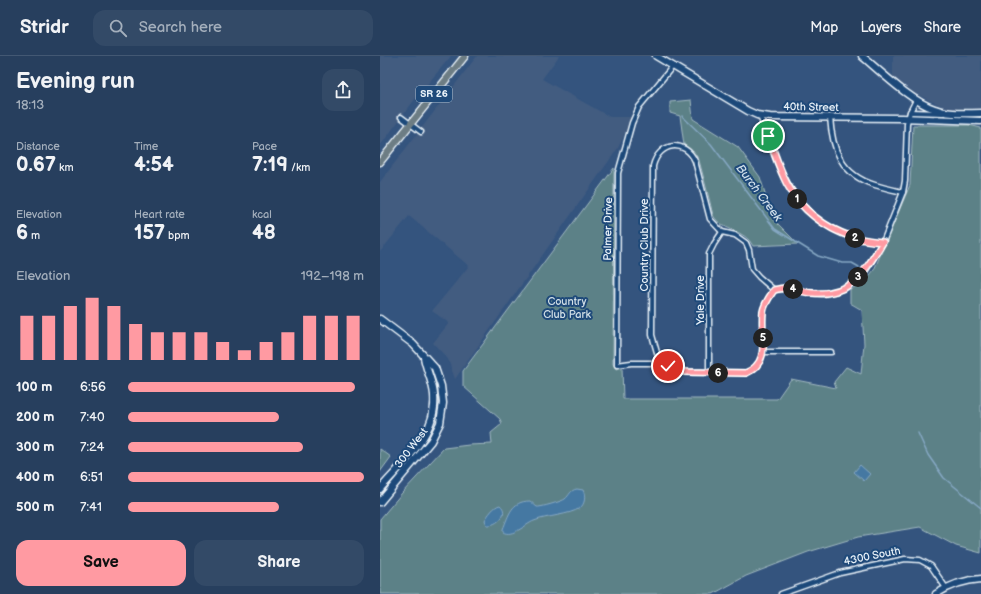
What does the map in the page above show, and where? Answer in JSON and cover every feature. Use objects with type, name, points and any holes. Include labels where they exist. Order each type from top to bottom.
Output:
[{"type":"main road","name":"SR 26","points":[[380,162],[465,56]]},
{"type":"main road","name":"40th Street","points":[[656,56],[741,107],[760,116],[830,118],[909,115],[981,121]]},
{"type":"main road","points":[[862,56],[916,100],[934,109],[952,113]]},
{"type":"main road","name":"40th Street","points":[[952,113],[981,113]]},
{"type":"main road","name":"300 West","points":[[380,319],[413,344],[435,368],[441,386],[443,403],[440,423],[429,445],[380,502]]},
{"type":"main road","name":"300 West","points":[[380,489],[422,440],[430,424],[434,410],[434,395],[431,380],[426,370],[424,356]]},
{"type":"main road","points":[[936,594],[946,588],[972,579],[981,579]]},
{"type":"street","name":"Palmer Drive","points":[[660,363],[631,363],[617,365],[618,173],[632,123],[639,107],[673,66]]},
{"type":"street","points":[[660,363],[685,372],[746,373],[753,370],[758,366],[763,352],[763,311],[774,290],[787,288],[823,294],[837,291],[847,287],[866,270],[883,242],[903,192],[909,115],[916,100]]},
{"type":"street","name":"40th Street","points":[[909,115],[952,113]]},
{"type":"street","points":[[760,116],[787,184],[813,216],[826,226],[853,237],[883,242]]},
{"type":"street","points":[[401,117],[421,132]]},
{"type":"street","points":[[830,118],[831,136],[834,147],[840,159],[849,170],[861,179],[874,185],[903,192]]},
{"type":"street","name":"Country Club Drive","points":[[660,363],[652,335],[653,174],[655,159],[662,150],[675,146],[687,150],[692,155],[695,161],[710,219],[722,232],[735,235],[746,243],[749,250],[752,269],[774,290]]},
{"type":"street","name":"Yale Drive","points":[[709,372],[710,254],[714,244],[722,232]]},
{"type":"street","points":[[763,352],[831,352]]},
{"type":"street","name":"4300 South","points":[[781,594],[791,592],[840,573],[905,559],[920,560],[931,566],[946,588]]},
{"type":"shaded area","points":[[380,56],[451,56],[415,99],[380,146]]},
{"type":"shaded area","points":[[477,56],[559,56],[542,79],[610,117],[633,117],[618,148],[455,379],[448,359],[433,343],[449,323],[432,311],[469,266],[409,216],[380,252],[380,182]]},
{"type":"shaded area","points":[[893,56],[981,56],[981,111],[951,109],[916,94],[893,77]]},
{"type":"shaded area","points":[[860,465],[870,474],[864,481],[854,472]]},
{"type":"shaded area","points":[[577,489],[583,490],[584,495],[584,502],[580,508],[534,521],[515,532],[503,532],[509,514],[519,503],[530,501],[539,507],[563,500],[571,492]]},
{"type":"shaded area","points":[[500,505],[503,508],[503,515],[495,523],[487,525],[485,520],[489,513]]},
{"type":"green space","points":[[691,100],[693,119],[738,147],[760,177],[773,219],[798,244],[753,246],[745,236],[718,222],[714,217],[699,160],[693,151],[684,145],[680,116],[670,113],[670,102]]},
{"type":"green space","name":"Country Club Park","points":[[913,125],[969,125],[981,128],[981,553],[956,546],[920,527],[858,537],[808,552],[746,576],[713,594],[380,594],[380,519],[444,448],[492,444],[491,433],[502,424],[500,419],[463,386],[463,371],[614,168],[613,364],[616,369],[622,367],[623,399],[777,399],[791,379],[836,388],[834,382],[846,367],[861,374],[864,344],[862,310],[850,303],[850,290],[865,281],[874,270],[910,185]]},
{"type":"green space","points":[[380,449],[391,457],[380,472]]},
{"type":"waterway","name":"Burch Creek","points":[[682,116],[711,144],[775,229],[818,256],[842,263],[852,263],[859,267]]},
{"type":"waterway","name":"Burch Creek","points":[[918,433],[928,455],[944,478],[981,508]]},
{"type":"route","points":[[668,366],[685,372],[746,373],[753,370],[758,366],[763,352],[763,311],[774,290],[787,288],[823,294],[847,287],[866,270],[883,242],[853,237],[826,226],[813,216],[799,201],[787,184],[768,136]]}]
